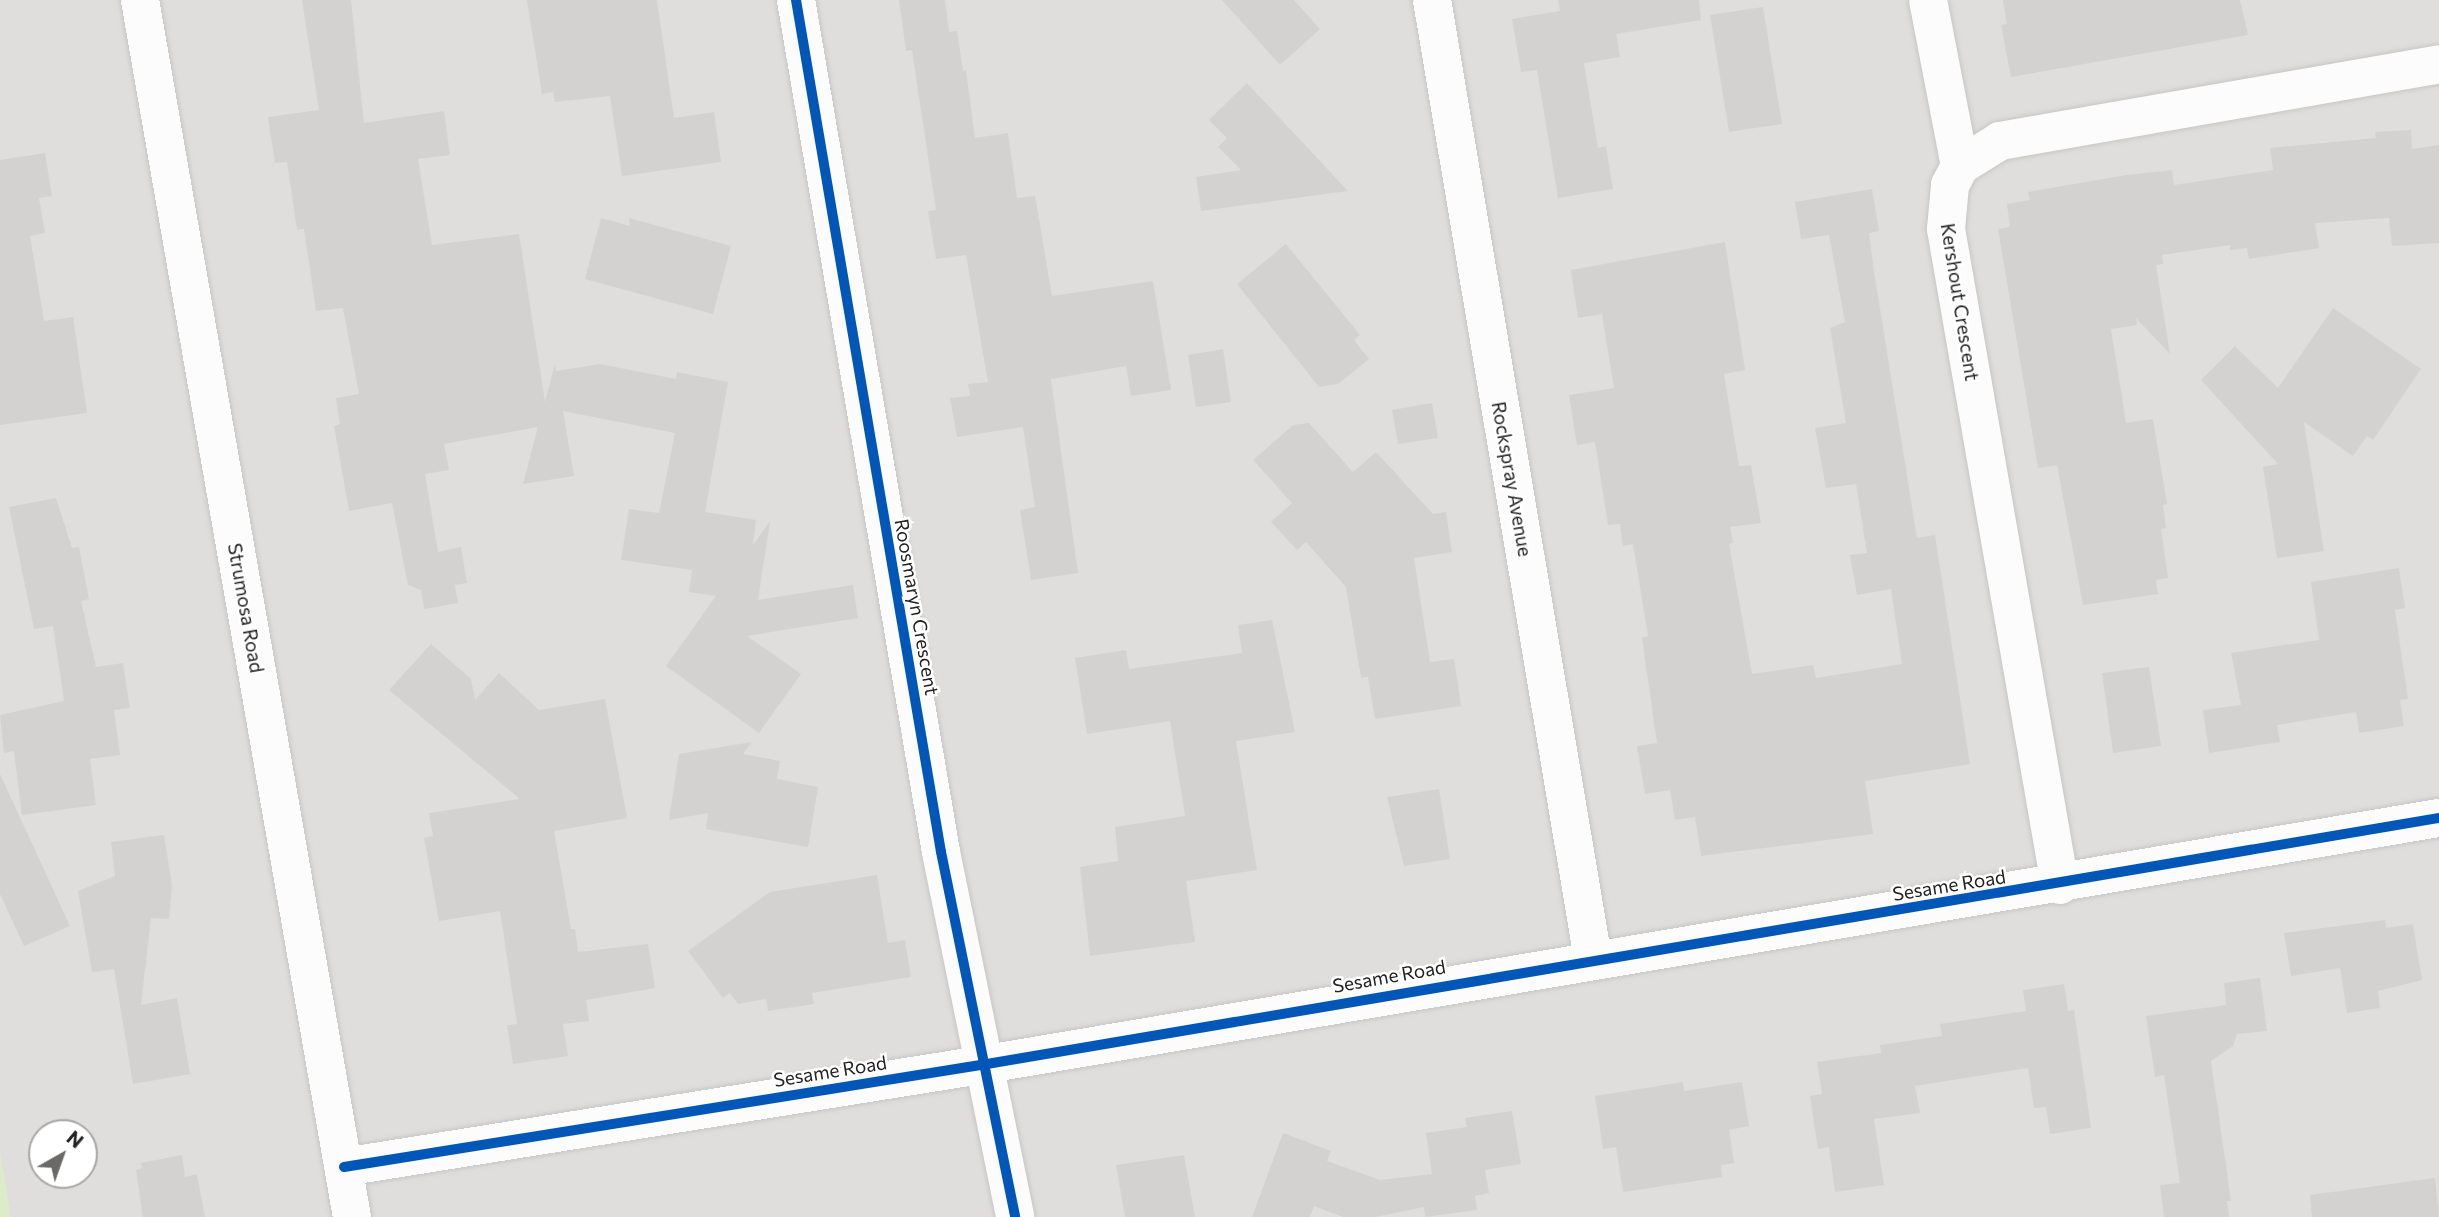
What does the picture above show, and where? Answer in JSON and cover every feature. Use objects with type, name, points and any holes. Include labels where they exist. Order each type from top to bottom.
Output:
[{"type":"street","name":"Strumosa Road","points":[[140,0],[352,1217]]},
{"type":"street","name":"Roosmaryn Crescent","points":[[796,0],[942,852],[987,1063],[1015,1217]]},
{"type":"street","name":"Rockspray Avenue","points":[[1432,0],[1593,959]]},
{"type":"street","points":[[1928,0],[1960,166],[2000,141],[2439,64]]},
{"type":"street","name":"Kershout Crescent","points":[[1960,166],[1950,185],[1946,229],[2060,885]]},
{"type":"street","name":"Sesame Road","points":[[344,1167],[987,1063],[1593,959],[2060,885],[2439,818]]},
{"type":"shaded area","points":[[0,0],[2439,0],[2439,1217],[0,1217]]},
{"type":"green space","points":[[0,1151],[11,1217],[0,1217]]},
{"type":"building","points":[[302,0],[351,0],[364,123],[444,111],[450,155],[418,159],[432,245],[519,234],[545,402],[555,364],[556,371],[600,364],[676,379],[677,372],[728,382],[705,512],[756,520],[753,545],[770,521],[758,600],[853,585],[858,618],[747,636],[801,674],[759,733],[666,666],[716,596],[689,592],[692,570],[621,560],[629,509],[659,513],[675,433],[563,411],[574,476],[523,484],[538,427],[444,444],[449,470],[425,474],[438,552],[461,547],[467,583],[455,585],[458,603],[424,609],[421,590],[408,585],[392,503],[349,511],[334,426],[340,424],[336,398],[359,394],[343,308],[316,311],[304,229],[297,230],[287,162],[275,163],[268,117],[319,110]]},
{"type":"building","points":[[527,0],[657,0],[674,118],[714,112],[721,162],[622,176],[610,96],[555,102],[553,92],[542,94]]},
{"type":"building","points":[[899,0],[945,0],[949,32],[957,31],[963,71],[966,70],[975,138],[1008,133],[1017,198],[1035,196],[1052,296],[1153,281],[1171,390],[1131,396],[1126,366],[1051,379],[1078,573],[1031,580],[1020,510],[1035,507],[1023,427],[957,437],[950,398],[970,396],[968,384],[988,382],[966,255],[936,259],[928,211],[936,210],[912,50],[906,51]]},
{"type":"building","points":[[1222,0],[1294,0],[1320,29],[1280,65]]},
{"type":"building","points":[[1558,0],[1699,0],[1701,20],[1616,34],[1620,57],[1584,63],[1598,148],[1606,146],[1613,189],[1558,198],[1537,70],[1521,72],[1512,19],[1560,11]]},
{"type":"building","points":[[2003,0],[2240,0],[2248,35],[2011,77],[2001,25],[2007,24]]},
{"type":"building","points":[[1763,7],[1782,124],[1729,132],[1710,15]]},
{"type":"building","points":[[1247,83],[1348,191],[1201,211],[1196,177],[1241,170],[1218,147],[1227,138],[1209,120]]},
{"type":"building","points":[[2411,130],[2412,149],[2439,145],[2439,243],[2392,246],[2389,218],[2315,223],[2319,248],[2249,259],[2247,248],[2230,250],[2230,245],[2162,255],[2163,264],[2156,265],[2170,354],[2136,318],[2137,325],[2111,329],[2126,423],[2153,419],[2167,504],[2163,505],[2166,528],[2161,529],[2168,578],[2156,580],[2158,594],[2083,605],[2057,465],[2038,468],[1998,229],[2010,227],[2007,204],[2030,200],[2028,192],[2127,175],[2172,170],[2174,185],[2273,170],[2270,148],[2376,138],[2375,132]]},
{"type":"building","points":[[45,153],[52,196],[39,198],[45,233],[30,236],[44,321],[73,317],[87,413],[0,425],[0,160]]},
{"type":"building","points":[[1872,189],[1879,231],[1869,233],[1873,265],[1917,538],[1935,535],[1970,764],[1865,781],[1873,834],[1701,856],[1695,817],[1675,820],[1670,790],[1645,794],[1637,746],[1657,743],[1642,638],[1648,636],[1633,544],[1623,546],[1620,524],[1608,525],[1595,442],[1577,445],[1569,395],[1614,388],[1602,314],[1578,318],[1571,270],[1725,242],[1745,370],[1724,374],[1739,466],[1751,465],[1761,523],[1730,527],[1733,543],[1729,544],[1752,674],[1813,665],[1816,678],[1902,664],[1891,589],[1857,595],[1850,555],[1867,553],[1856,484],[1826,488],[1815,428],[1846,423],[1830,328],[1845,322],[1829,235],[1801,239],[1795,202]]},
{"type":"building","points":[[601,218],[630,226],[629,218],[731,246],[713,314],[585,279]]},
{"type":"building","points":[[1286,244],[1360,335],[1354,340],[1369,359],[1338,384],[1319,387],[1237,284]]},
{"type":"building","points":[[2333,308],[2421,369],[2373,440],[2367,436],[2353,456],[2304,422],[2324,551],[2277,558],[2263,467],[2278,464],[2201,380],[2235,346],[2278,388]]},
{"type":"building","points":[[1223,349],[1231,402],[1196,407],[1188,355]]},
{"type":"building","points":[[1432,403],[1438,438],[1398,444],[1392,410]]},
{"type":"building","points":[[1309,423],[1353,472],[1376,452],[1433,514],[1446,512],[1452,552],[1414,558],[1430,662],[1454,659],[1461,706],[1375,719],[1368,677],[1361,678],[1346,587],[1306,542],[1297,550],[1271,522],[1292,503],[1253,460],[1293,425]]},
{"type":"building","points":[[56,498],[72,548],[79,547],[89,599],[81,601],[96,667],[123,663],[130,708],[114,710],[120,755],[90,759],[96,805],[22,815],[14,751],[4,753],[0,715],[64,701],[53,626],[34,629],[9,507]]},
{"type":"building","points":[[2399,568],[2405,608],[2395,610],[2408,699],[2400,700],[2404,726],[2359,733],[2356,712],[2277,725],[2280,742],[2209,753],[2203,710],[2241,705],[2231,653],[2319,640],[2311,582]]},
{"type":"building","points":[[1272,620],[1295,732],[1236,741],[1257,870],[1186,881],[1195,942],[1090,956],[1080,867],[1118,861],[1115,827],[1185,816],[1170,721],[1087,734],[1075,658],[1126,650],[1129,669],[1242,653],[1238,625]]},
{"type":"building","points":[[431,644],[471,679],[475,700],[499,673],[539,710],[605,699],[627,818],[554,831],[571,929],[575,929],[578,952],[648,944],[655,988],[586,1000],[589,1021],[563,1024],[568,1056],[513,1064],[507,1025],[517,1024],[500,911],[439,921],[424,838],[433,836],[429,813],[520,799],[389,690]]},
{"type":"building","points":[[2149,667],[2161,746],[2113,753],[2102,673]]},
{"type":"building","points":[[752,742],[743,754],[780,761],[777,779],[818,787],[808,847],[706,829],[708,813],[669,820],[679,754]]},
{"type":"building","points":[[0,774],[70,926],[24,946],[0,894]]},
{"type":"building","points":[[1439,789],[1450,859],[1404,866],[1387,797]]},
{"type":"building","points":[[164,835],[172,885],[169,919],[151,918],[141,1005],[177,998],[190,1074],[133,1084],[114,969],[92,972],[78,891],[115,876],[111,842]]},
{"type":"building","points":[[877,875],[888,943],[905,940],[911,977],[812,993],[814,1004],[768,1011],[766,999],[738,1004],[730,993],[723,998],[688,951],[770,892]]},
{"type":"building","points":[[2385,920],[2386,928],[2413,924],[2422,980],[2378,991],[2380,1008],[2347,1013],[2340,968],[2291,976],[2284,933]]},
{"type":"building","points":[[2260,978],[2267,1031],[2237,1034],[2233,1046],[2211,1061],[2231,1201],[2227,1201],[2229,1217],[2164,1217],[2160,1185],[2180,1183],[2164,1075],[2155,1077],[2146,1016],[2226,1005],[2224,983]]},
{"type":"building","points":[[2064,984],[2068,1011],[2074,1010],[2091,1128],[2050,1134],[2046,1107],[2034,1108],[2028,1068],[1915,1086],[1920,1113],[1874,1119],[1884,1185],[1835,1192],[1829,1147],[1818,1149],[1810,1096],[1822,1094],[1817,1062],[1881,1053],[1880,1045],[1942,1036],[1940,1024],[2026,1011],[2023,990]]},
{"type":"building","points":[[1683,1082],[1684,1091],[1742,1082],[1749,1126],[1729,1130],[1734,1163],[1721,1165],[1722,1177],[1623,1192],[1616,1147],[1603,1149],[1595,1096]]},
{"type":"building","points":[[1512,1111],[1521,1164],[1485,1170],[1489,1193],[1475,1196],[1477,1210],[1425,1217],[1424,1207],[1375,1217],[1343,1217],[1314,1206],[1310,1217],[1252,1217],[1283,1133],[1331,1151],[1327,1161],[1380,1180],[1432,1174],[1426,1133],[1467,1127],[1465,1118]]},
{"type":"building","points":[[182,1155],[185,1177],[197,1174],[205,1217],[143,1217],[136,1170],[142,1168],[141,1163]]},
{"type":"building","points":[[1184,1155],[1195,1217],[1125,1217],[1116,1165]]},
{"type":"building","points":[[2435,1178],[2439,1217],[2312,1217],[2310,1195]]},
{"type":"cycle path","points":[[796,0],[941,852],[1015,1217]]},
{"type":"cycle path","points":[[344,1167],[987,1064],[2439,818]]}]
